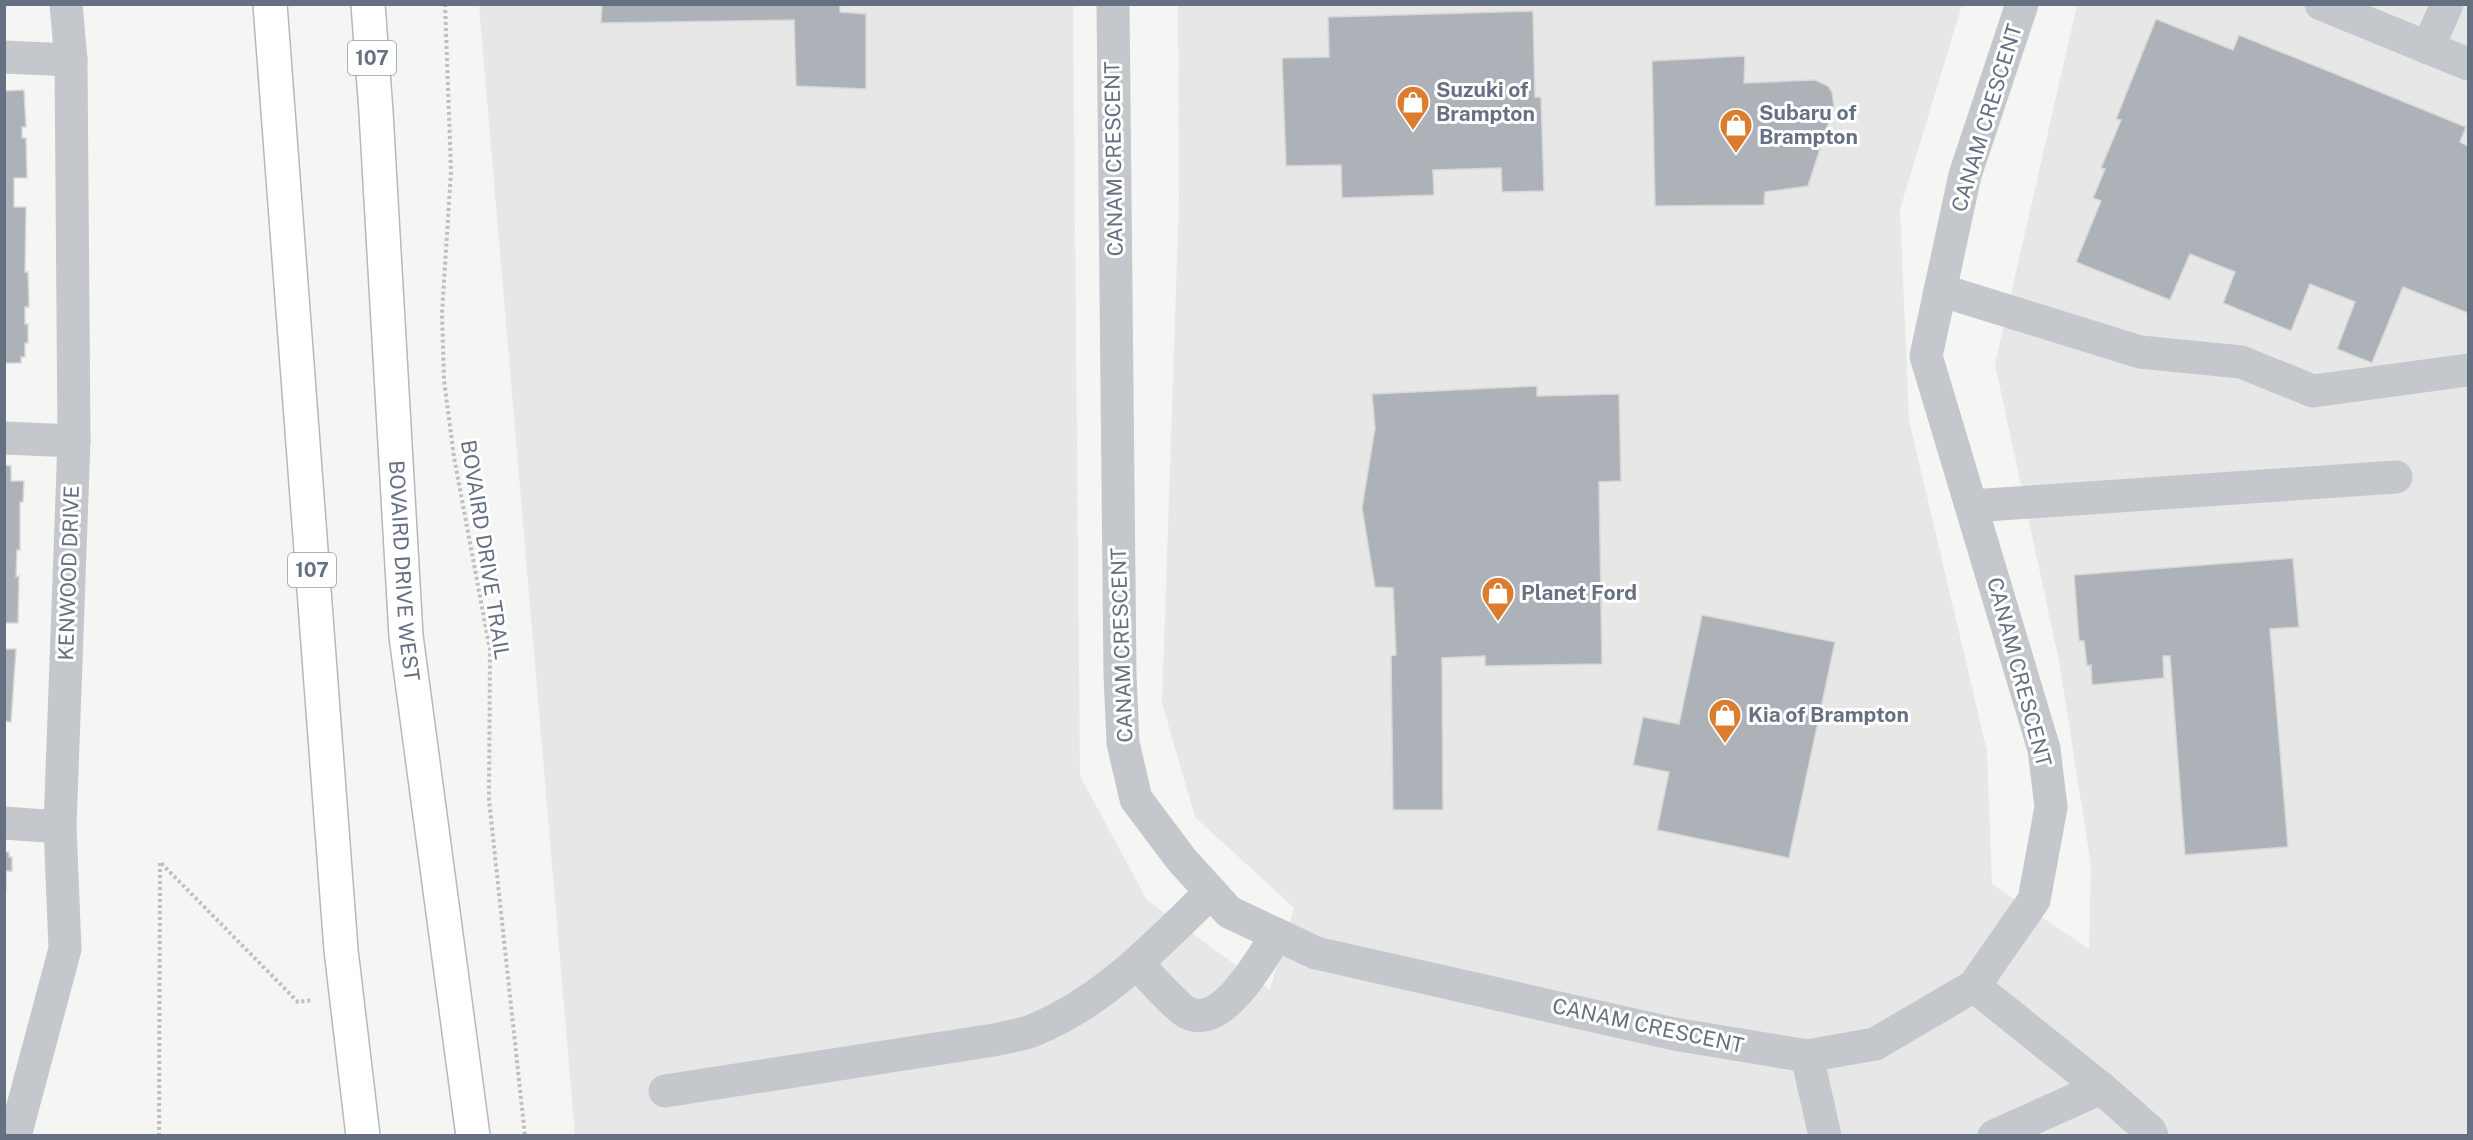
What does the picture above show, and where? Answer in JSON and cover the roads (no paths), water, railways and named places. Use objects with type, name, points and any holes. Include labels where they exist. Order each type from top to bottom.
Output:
[{"type":"main road","name":"107","points":[[270,4],[345,995],[363,1136]]},
{"type":"main road","name":"BOVAIRD DRIVE WEST","points":[[368,4],[406,636],[473,1136]]},
{"type":"street","name":"KENWOOD DRIVE","points":[[15,1136],[65,949],[60,827],[74,441],[71,60],[66,4]]},
{"type":"street","name":"CANAM CRESCENT","points":[[1113,4],[1120,675],[1124,743],[1136,800],[1181,860],[1229,912],[1316,953],[1674,1034],[1808,1056],[1875,1044],[1974,986],[2034,900],[2051,807],[2044,749],[1926,356],[1965,175],[2022,4]]},
{"type":"street","points":[[2321,4],[2469,64]]},
{"type":"street","points":[[2428,48],[2446,4]]},
{"type":"street","points":[[4,57],[71,60]]},
{"type":"street","points":[[1940,290],[2140,352],[2241,362],[2313,392],[2469,370]]},
{"type":"street","points":[[4,438],[74,441]]},
{"type":"street","points":[[1972,506],[2396,477]]},
{"type":"street","points":[[4,823],[60,827]]},
{"type":"street","points":[[665,1090],[994,1040],[1033,1030],[1073,1011],[1112,985],[1211,892]]},
{"type":"street","points":[[1137,963],[1186,1012],[1197,1016],[1209,1015],[1234,997],[1276,935]]},
{"type":"street","points":[[1974,986],[2101,1089],[2150,1131],[2152,1136]]},
{"type":"street","points":[[1808,1056],[1825,1136]]},
{"type":"street","points":[[1994,1136],[2101,1089]]},
{"type":"place","name":"Suzuki of Brampton","points":[[1413,131]]},
{"type":"place","name":"Subaru of Brampton","points":[[1736,154]]},
{"type":"place","name":"Planet Ford","points":[[1498,622]]},
{"type":"place","name":"Kia of Brampton","points":[[1725,744]]}]
